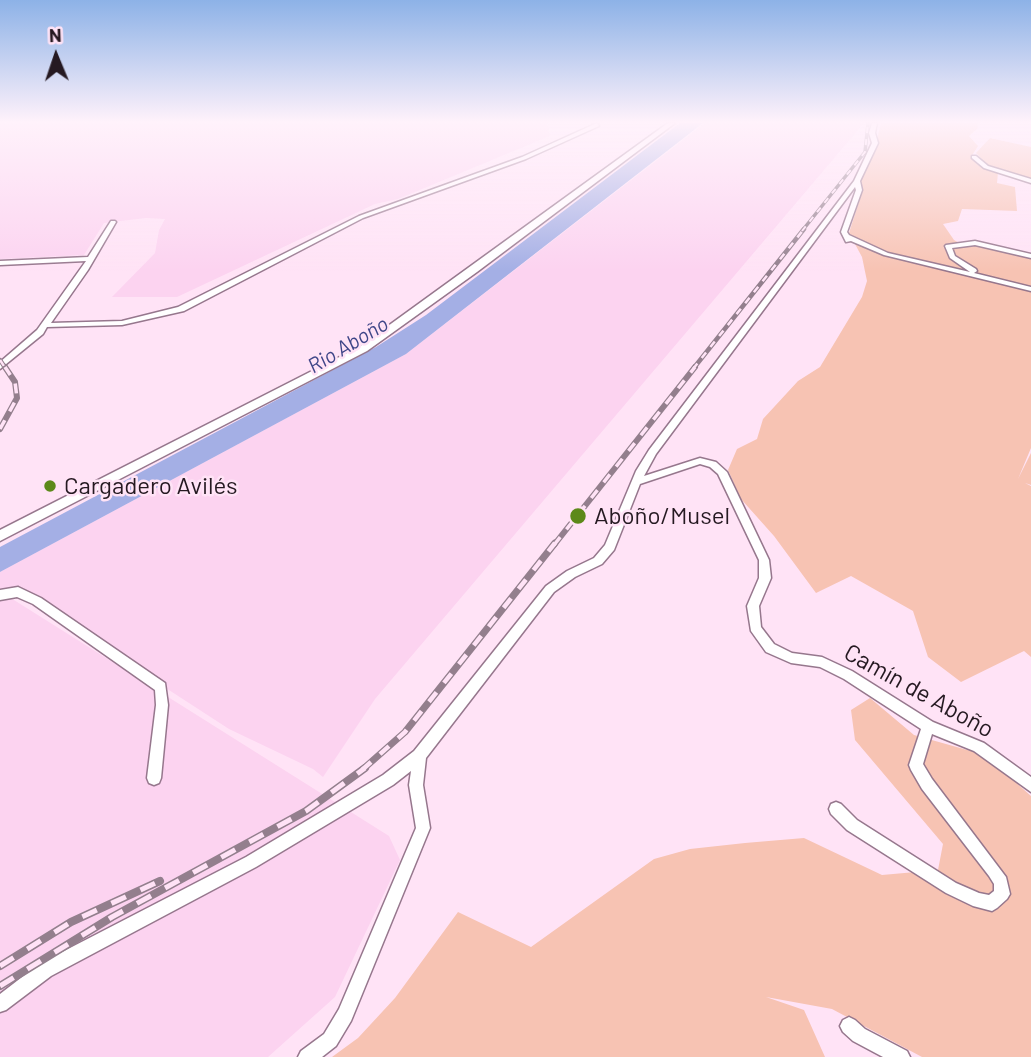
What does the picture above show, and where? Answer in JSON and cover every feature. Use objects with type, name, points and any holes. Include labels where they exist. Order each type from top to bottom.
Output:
[{"type":"street","points":[[45,325],[121,323],[181,309],[360,217],[484,172]]},
{"type":"street","points":[[0,536],[363,349],[606,172]]},
{"type":"street","points":[[0,1004],[45,970],[251,862],[388,780],[419,756],[550,589],[571,574],[598,561],[610,547],[652,452],[861,172]]},
{"type":"street","points":[[1003,172],[1031,181]]},
{"type":"street","points":[[850,244],[845,236],[859,190],[857,181]]},
{"type":"street","points":[[0,366],[45,325],[113,222]]},
{"type":"street","points":[[845,236],[886,254],[1031,289]]},
{"type":"street","points":[[977,274],[952,257],[948,246],[975,243],[1031,256]]},
{"type":"street","points":[[0,263],[90,259]]},
{"type":"street","name":"Camín de Aboño","points":[[637,482],[699,461],[713,464],[722,472],[764,560],[765,578],[752,606],[755,628],[770,648],[791,658],[822,662],[848,674],[928,726],[979,747],[1031,786]]},
{"type":"street","points":[[0,595],[18,592],[37,601],[160,687],[162,705],[153,778]]},
{"type":"street","points":[[836,809],[852,825],[951,888],[978,901],[992,903],[1002,894],[1001,881],[927,784],[916,765],[928,726]]},
{"type":"street","points":[[307,1057],[330,1040],[345,1015],[423,828],[416,785],[419,756]]},
{"type":"street","points":[[849,1026],[901,1057]]},
{"type":"shaded area","points":[[0,172],[462,172],[398,199],[375,204],[177,297],[112,297],[155,253],[159,230],[165,219],[146,218],[104,223],[84,255],[0,259]]},
{"type":"shaded area","points":[[641,172],[822,172],[375,699],[323,777],[313,769],[229,729],[18,592],[6,595],[389,836],[400,860],[335,997],[268,1057],[0,1057],[0,572],[406,354]]},
{"type":"shaded area","points":[[864,172],[998,173],[997,183],[1015,187],[1017,211],[962,209],[958,221],[943,224],[954,240],[963,245],[978,245],[1031,257],[1031,448],[1018,479],[1031,453],[1031,485],[1025,483],[1031,486],[1031,657],[1024,651],[961,682],[928,657],[913,611],[851,576],[816,593],[774,536],[741,499],[728,470],[737,449],[757,439],[763,419],[798,381],[820,367],[862,297],[867,281],[862,257],[849,233],[863,189],[860,181]]},
{"type":"shaded area","points":[[1009,172],[1031,172],[1031,179]]},
{"type":"shaded area","points":[[870,698],[914,735],[985,755],[1031,796],[1031,1057],[922,1057],[832,1009],[766,997],[804,1010],[825,1057],[332,1057],[358,1038],[395,998],[458,912],[531,947],[654,859],[690,849],[745,843],[804,838],[882,875],[938,870],[943,844],[855,740],[851,710]]},
{"type":"water","points":[[615,172],[640,172],[406,354],[0,572],[0,547],[376,347],[426,315]]},
{"type":"railway","points":[[802,231],[849,172]]},
{"type":"railway","points":[[693,369],[804,229]]},
{"type":"railway","points":[[0,360],[6,369]]},
{"type":"railway","points":[[0,429],[17,398],[15,382],[5,367]]},
{"type":"railway","points":[[554,545],[695,367]]},
{"type":"railway","points":[[362,770],[405,732],[555,543]]},
{"type":"railway","points":[[0,986],[112,917],[306,811],[365,768]]},
{"type":"railway","points":[[0,966],[71,922],[160,881]]},
{"type":"place","name":"Cargadero Avilés","points":[[50,486]]},
{"type":"place","name":"Aboño/Musel","points":[[578,516]]},
{"type":"water label","name":"Rio Aboño","points":[[348,345]]}]
